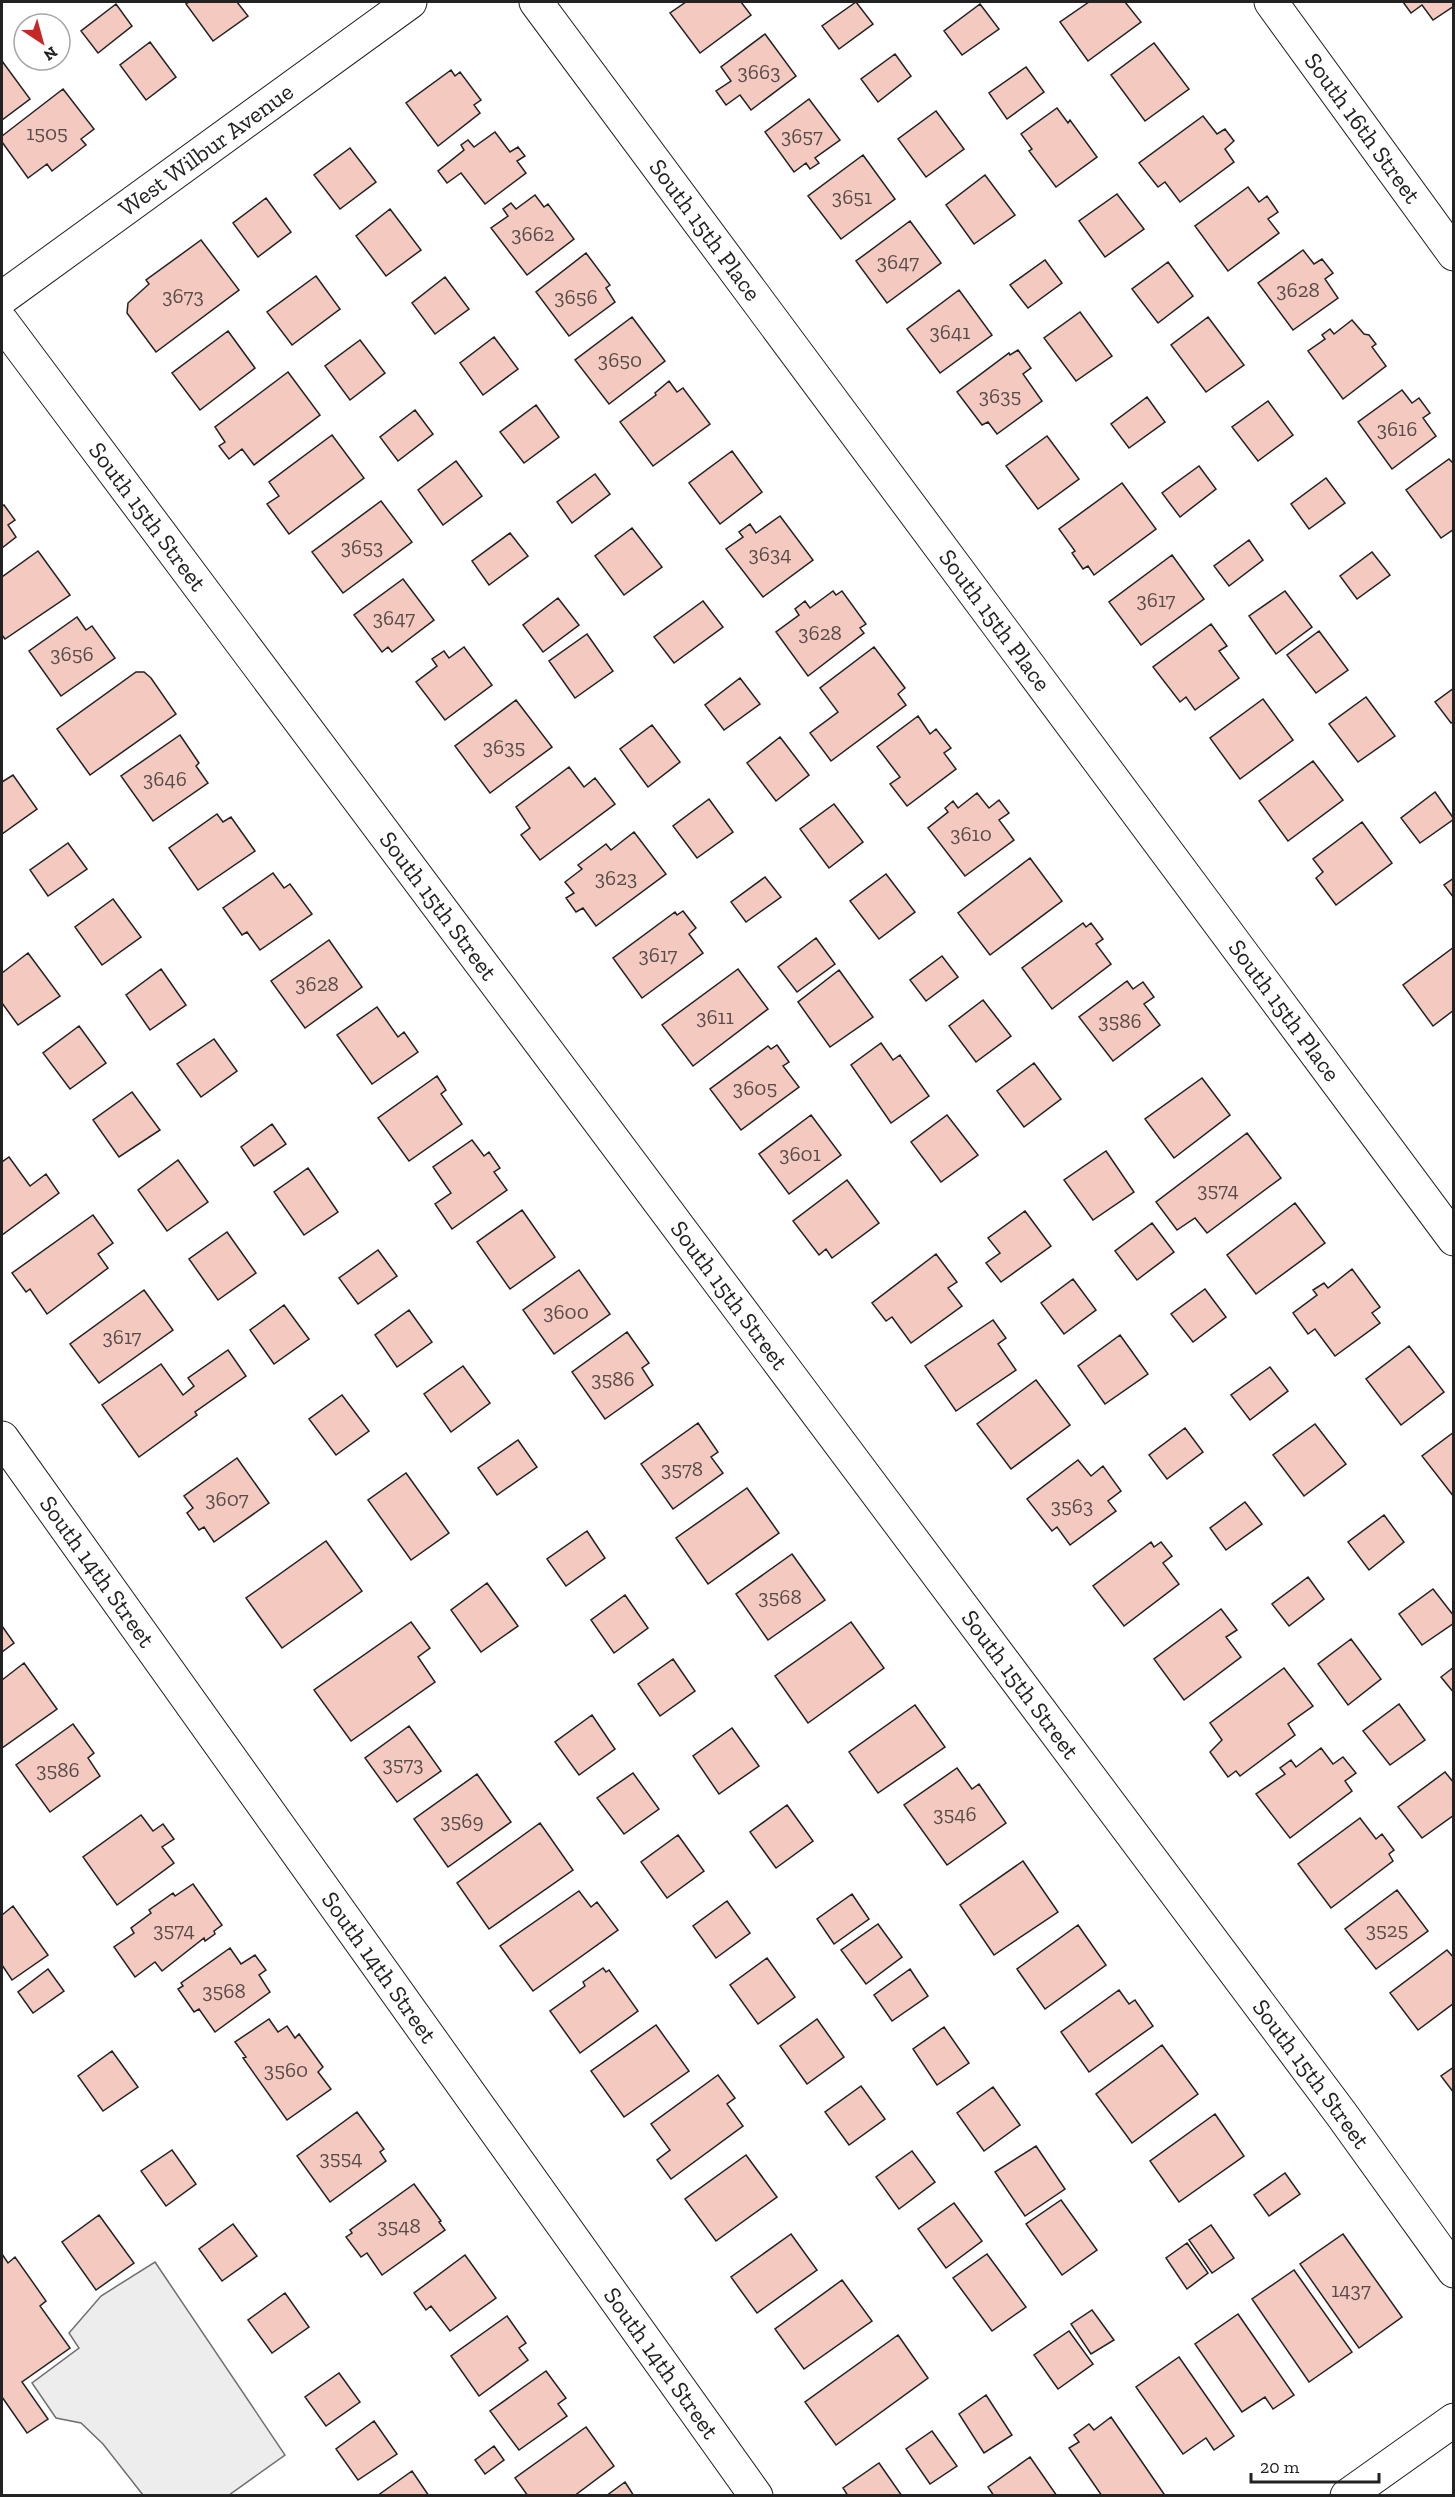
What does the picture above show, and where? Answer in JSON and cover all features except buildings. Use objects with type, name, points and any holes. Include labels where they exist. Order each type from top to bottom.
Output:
[{"type":"street","name":"West Wilbur Avenue","points":[[2,298],[410,2]]},
{"type":"street","name":"South 15th Place","points":[[537,2],[1454,1239]]},
{"type":"street","name":"South 16th Street","points":[[1271,2],[1454,254]]},
{"type":"street","name":"South 15th Street","points":[[2,322],[1342,2115],[1454,2271]]},
{"type":"street","name":"South 14th Street","points":[[2,1438],[756,2496]]},
{"type":"street","points":[[1347,2496],[1454,2420]]},
{"type":"shaded area","points":[[155,2262],[285,2455],[229,2495],[143,2495],[103,2444],[81,2423],[56,2418],[32,2383],[79,2348],[69,2333],[101,2296]]}]
